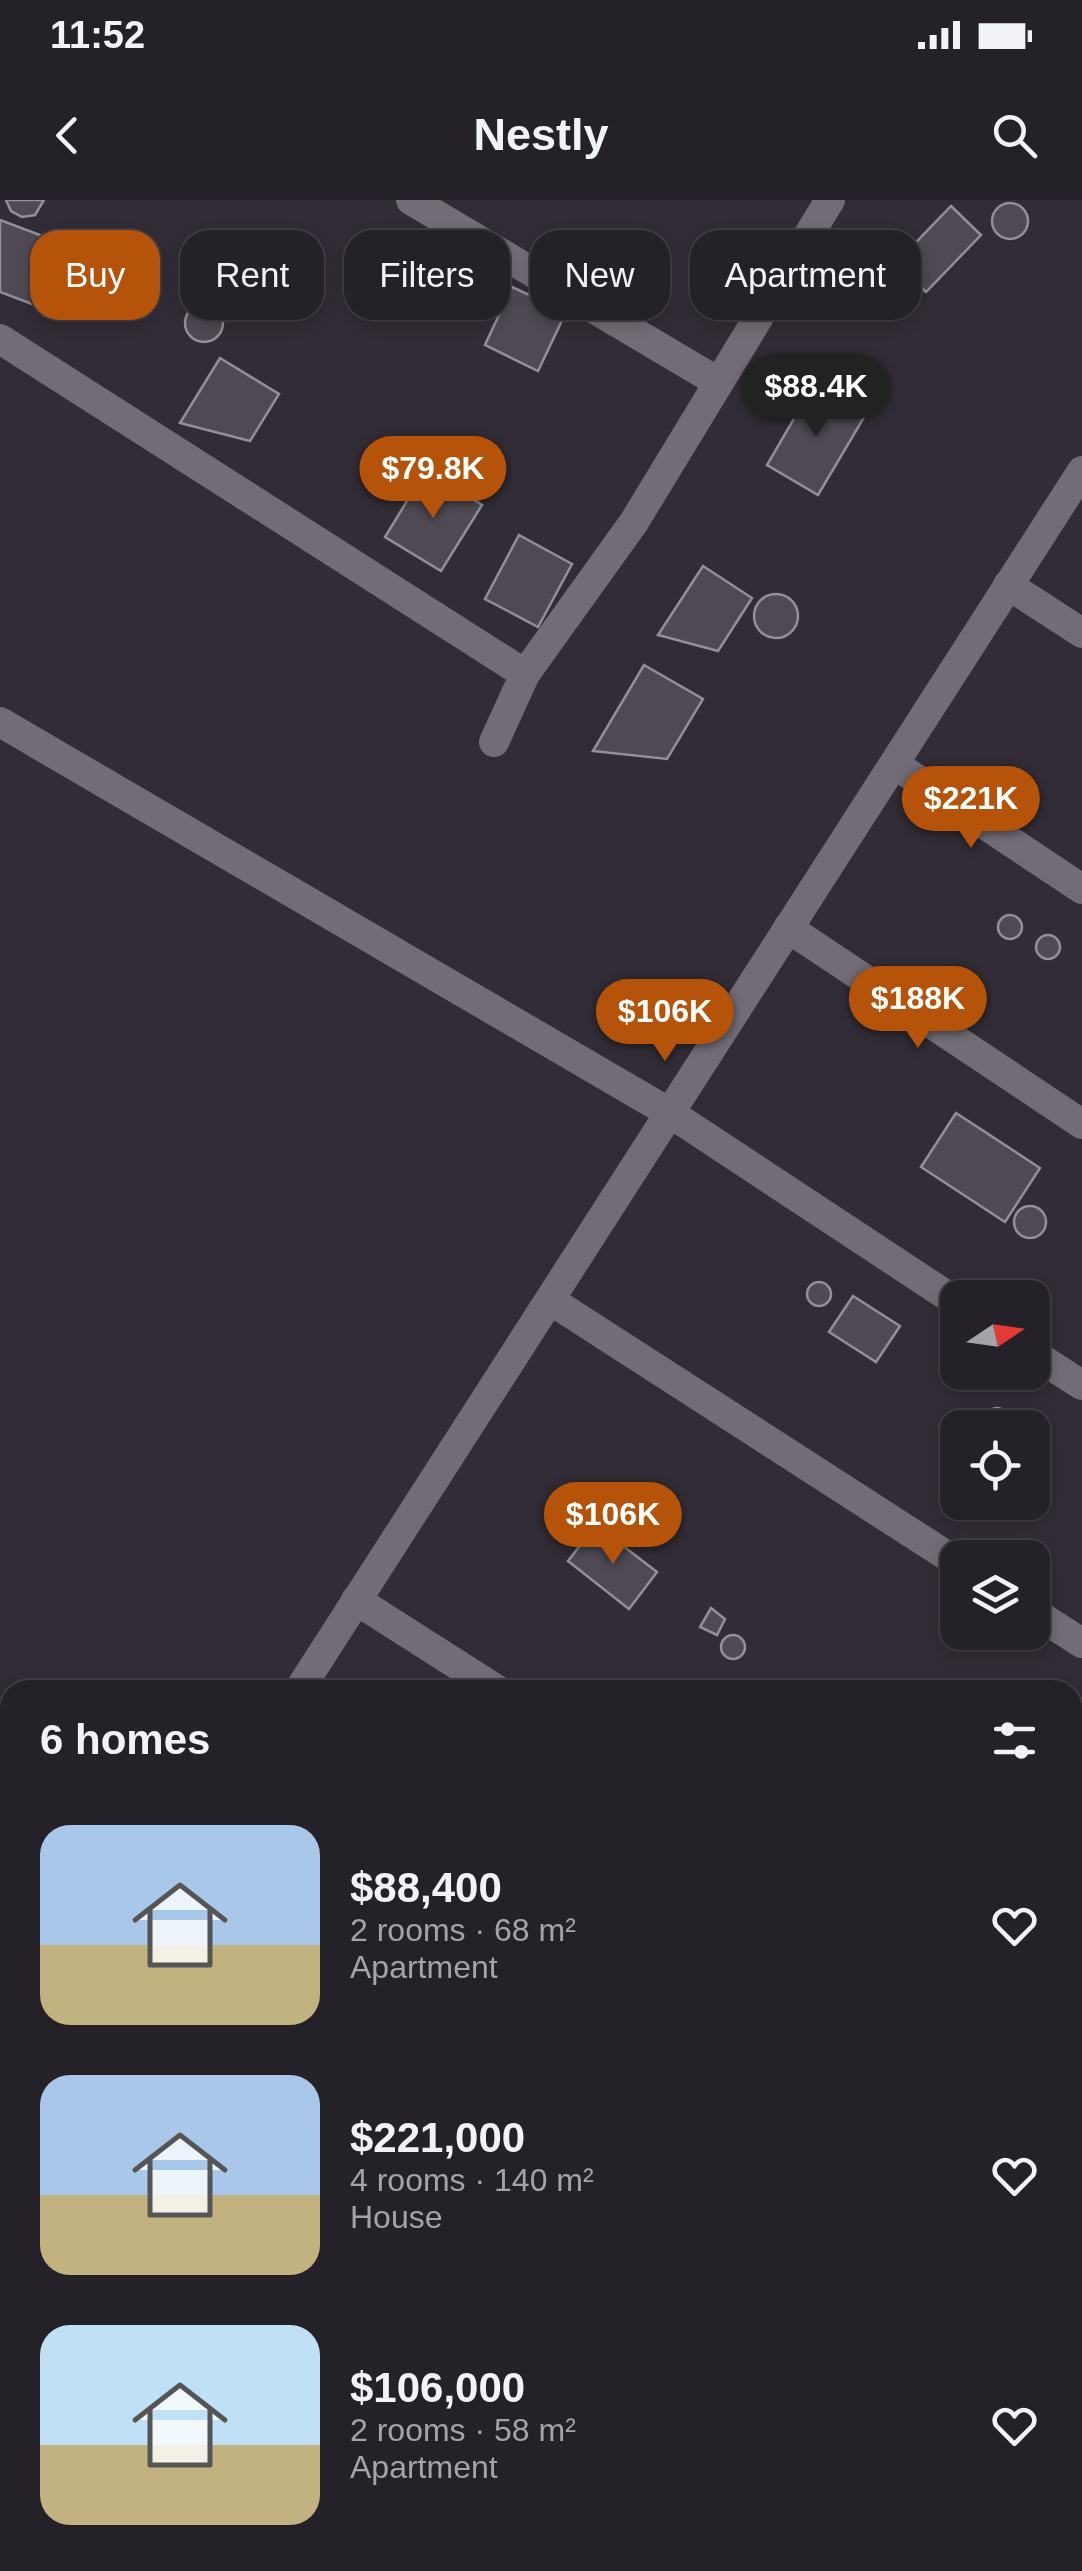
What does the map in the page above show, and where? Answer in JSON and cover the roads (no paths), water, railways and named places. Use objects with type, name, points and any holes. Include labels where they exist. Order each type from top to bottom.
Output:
[{"type":"street","points":[[412,200],[718,382]]},
{"type":"street","points":[[494,742],[525,674],[634,522],[830,200]]},
{"type":"street","points":[[0,340],[525,674]]},
{"type":"street","points":[[305,1680],[1082,471]]},
{"type":"street","points":[[1008,585],[1082,634]]},
{"type":"street","points":[[0,722],[670,1113],[940,1291]]},
{"type":"street","points":[[894,764],[1082,889]]},
{"type":"street","points":[[788,928],[1082,1124]]},
{"type":"street","points":[[550,1300],[940,1551]]},
{"type":"street","points":[[1050,1364],[1082,1385]]},
{"type":"street","points":[[356,1600],[481,1680]]},
{"type":"street","points":[[1050,1623],[1082,1643]]}]
